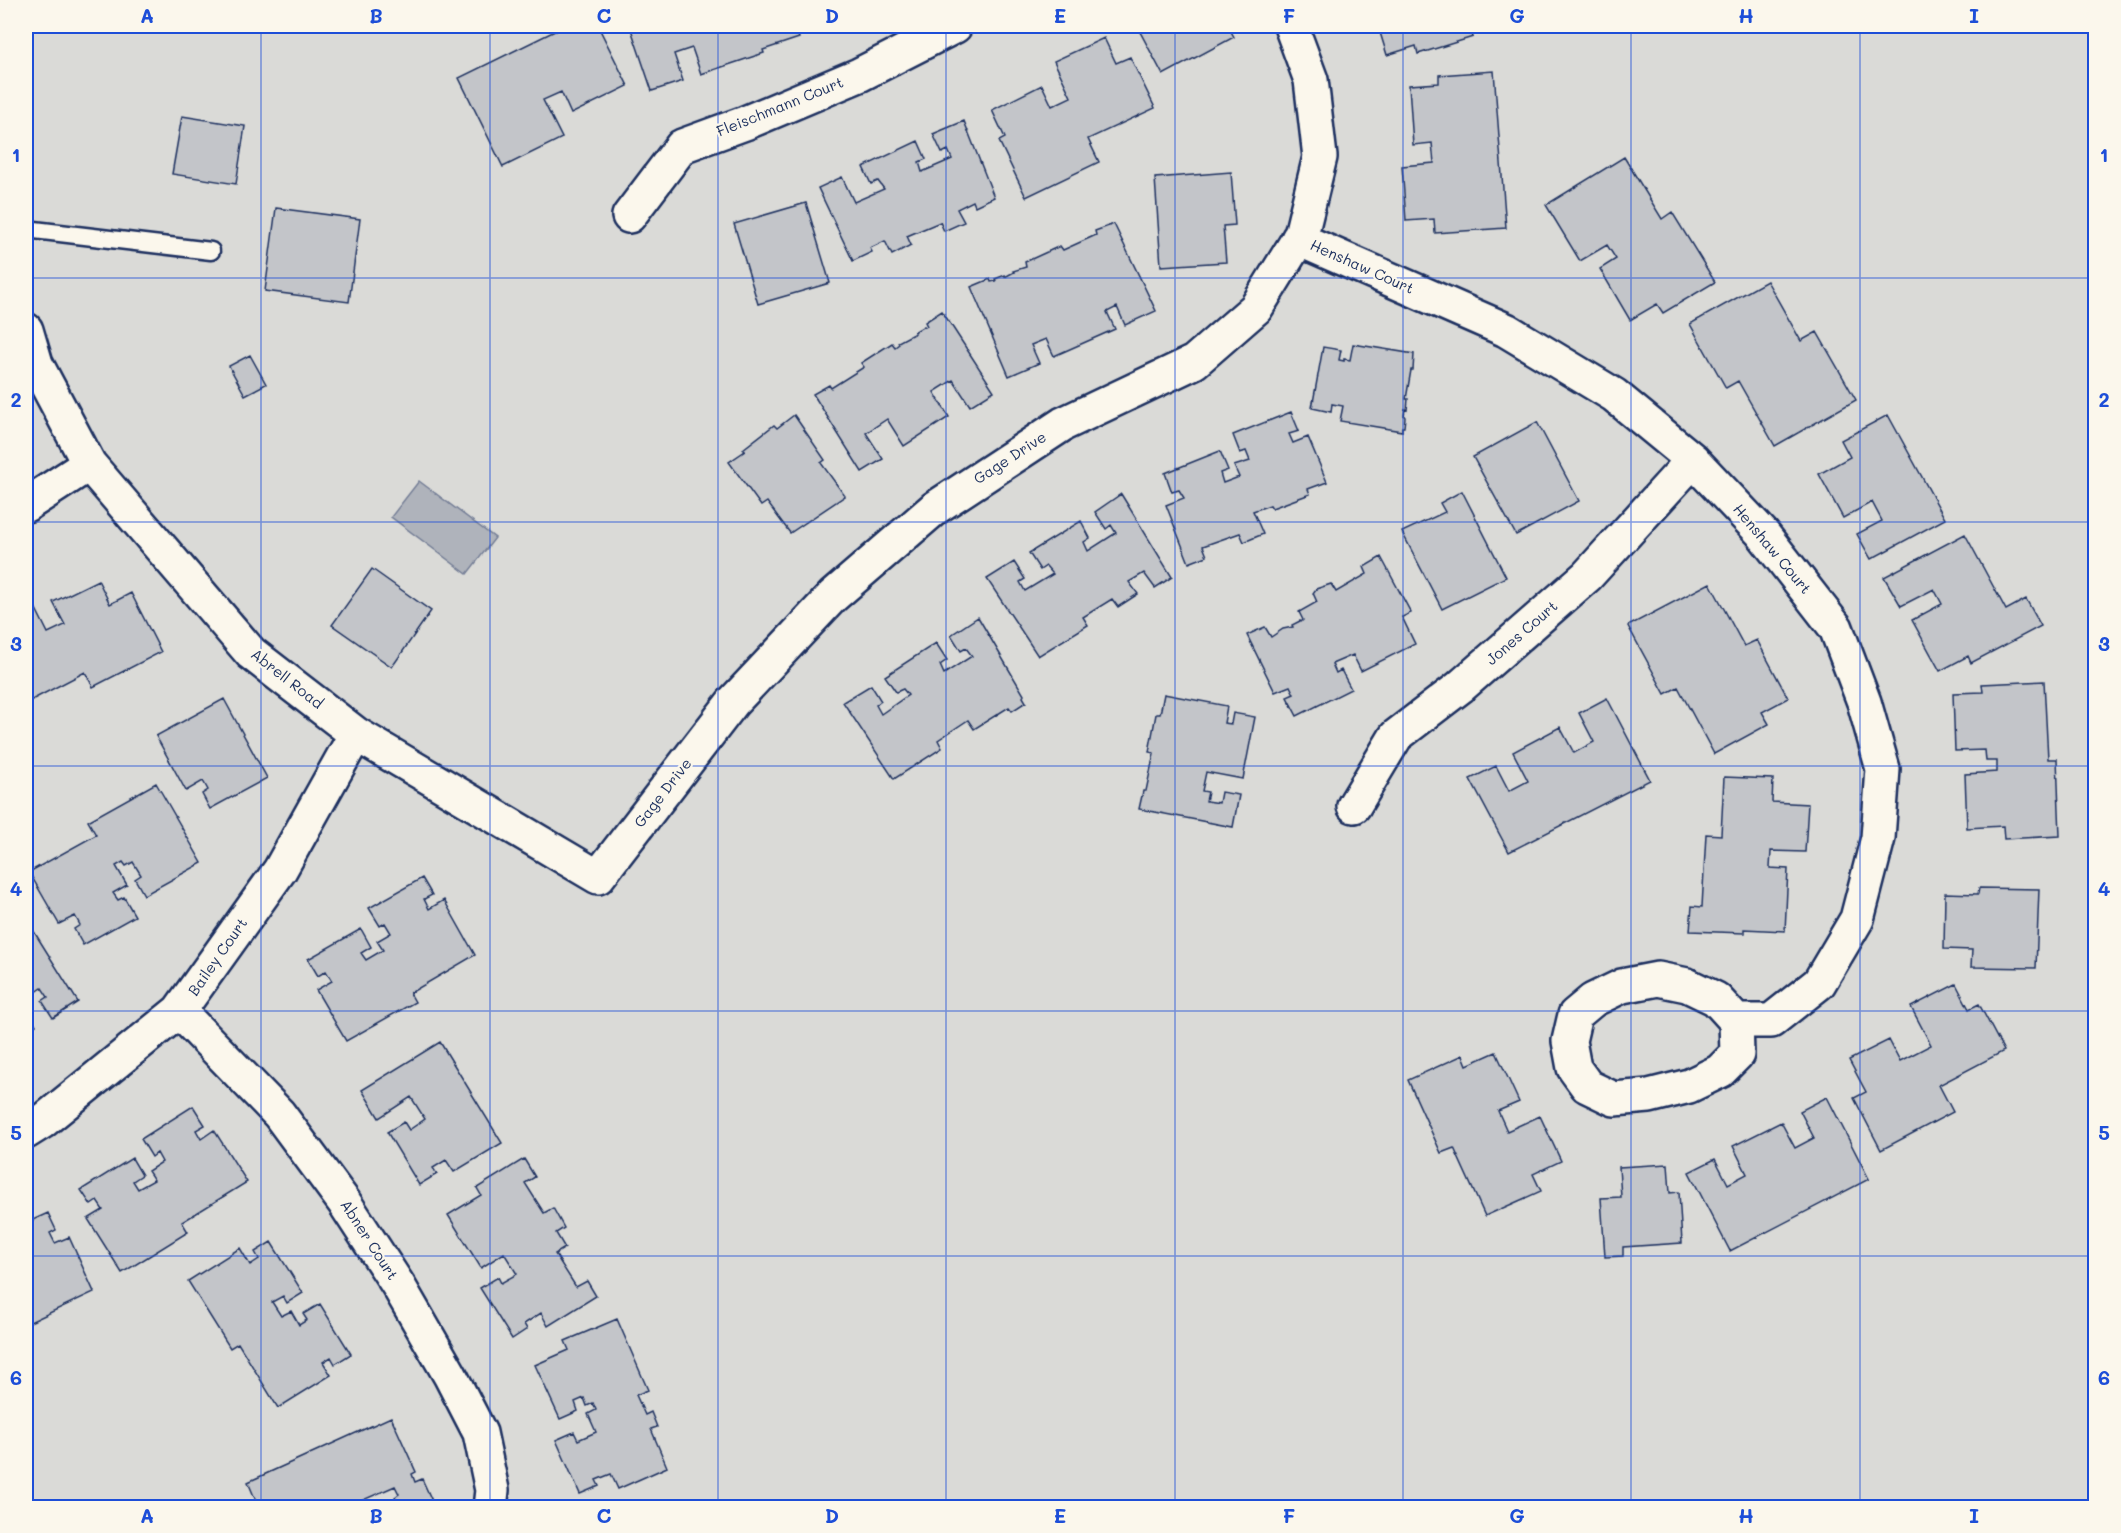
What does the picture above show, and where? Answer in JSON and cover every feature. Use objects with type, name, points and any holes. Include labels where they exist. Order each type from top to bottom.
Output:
[{"type":"street","name":"Fleischmann Court","points":[[629,216],[682,146],[745,123],[859,75],[955,26]]},
{"type":"street","name":"Gage Drive","points":[[598,877],[733,702],[833,596],[935,508],[1063,424],[1194,362],[1256,308],[1298,239],[1320,158],[1311,80],[1291,26]]},
{"type":"street","name":"Henshaw Court","points":[[1298,239],[1506,330],[1614,395],[1693,460],[1762,533],[1836,628],[1864,702],[1883,769],[1878,838],[1857,919],[1819,983],[1771,1021],[1736,1022]]},
{"type":"street","name":"Abrell Road","points":[[26,330],[36,364],[89,464],[251,652],[356,734],[598,877]]},
{"type":"street","name":"Jones Court","points":[[1354,806],[1396,736],[1460,687],[1587,576],[1693,460]]},
{"type":"street","points":[[26,505],[89,464]]},
{"type":"street","name":"Bailey Court","points":[[26,1132],[42,1122],[179,1011],[280,870],[356,734]]},
{"type":"street","points":[[1658,979],[1687,985],[1716,999],[1736,1022],[1737,1054],[1720,1071],[1689,1086],[1649,1096],[1614,1099],[1587,1086],[1574,1068],[1569,1041],[1575,1016],[1593,1000],[1622,986],[1658,979]]},
{"type":"street","name":"Abner Court","points":[[179,1011],[279,1114],[344,1202],[398,1285],[450,1375],[480,1433],[492,1490],[490,1508]]},
{"type":"lane","points":[[26,229],[211,251]]},
{"type":"shaded area","points":[[26,26],[2095,26],[2095,1507],[26,1507]]},
{"type":"shaded area","points":[[419,481],[495,538],[467,574],[391,517]]},
{"type":"building","points":[[565,26],[598,26],[628,86],[571,114],[561,92],[543,100],[562,138],[503,167],[459,78]]},
{"type":"building","points":[[630,26],[795,26],[799,38],[763,50],[764,53],[701,74],[692,48],[674,54],[683,81],[652,91]]},
{"type":"building","points":[[1142,26],[1228,26],[1234,37],[1163,75],[1138,28]]},
{"type":"building","points":[[1378,26],[1469,26],[1473,37],[1418,54],[1416,46],[1387,55]]},
{"type":"building","points":[[1104,38],[1116,63],[1130,57],[1155,108],[1088,139],[1099,162],[1026,197],[999,141],[1005,138],[992,110],[1042,85],[1052,106],[1071,97],[1054,61]]},
{"type":"building","points":[[1494,71],[1506,228],[1435,233],[1434,219],[1406,221],[1402,166],[1434,163],[1432,143],[1413,145],[1409,85],[1439,83],[1439,75]]},
{"type":"building","points":[[182,116],[245,126],[236,184],[172,174]]},
{"type":"building","points":[[964,121],[994,197],[975,206],[973,201],[957,209],[964,222],[944,231],[940,222],[907,236],[911,245],[892,255],[885,241],[870,248],[872,252],[853,261],[818,188],[842,177],[854,202],[884,189],[878,181],[871,184],[863,167],[918,141],[926,159],[919,162],[922,172],[952,159],[948,150],[942,153],[933,134]]},
{"type":"building","points":[[1624,157],[1662,219],[1672,212],[1715,282],[1663,313],[1657,304],[1630,320],[1600,269],[1616,259],[1607,245],[1580,261],[1546,205]]},
{"type":"building","points":[[1231,172],[1235,225],[1223,226],[1226,262],[1161,266],[1155,178]]},
{"type":"building","points":[[806,203],[830,283],[758,304],[734,224]]},
{"type":"building","points":[[276,208],[360,219],[349,302],[265,291]]},
{"type":"building","points":[[1114,224],[1156,311],[1125,325],[1117,307],[1107,312],[1115,329],[1054,356],[1046,339],[1031,345],[1039,363],[1009,376],[971,287],[990,279],[991,282],[996,281],[995,279],[1026,267],[1025,262],[1060,246],[1063,250],[1096,235],[1095,231]]},
{"type":"building","points":[[1767,281],[1801,341],[1817,332],[1856,400],[1775,446],[1738,381],[1726,388],[1690,324]]},
{"type":"building","points":[[942,311],[994,391],[970,406],[953,380],[934,392],[949,417],[904,446],[887,419],[866,433],[883,459],[862,472],[813,394],[829,385],[831,388],[864,367],[861,363],[892,343],[895,347],[899,344],[898,342],[927,326],[925,322]]},
{"type":"building","points":[[1353,344],[1414,354],[1402,431],[1340,421],[1343,406],[1332,404],[1331,412],[1312,408],[1323,347],[1341,350],[1339,360],[1344,361],[1344,359],[1350,360]]},
{"type":"building","points":[[250,355],[266,384],[245,395],[229,366]]},
{"type":"building","points":[[1291,412],[1299,431],[1289,434],[1293,443],[1308,437],[1327,482],[1308,489],[1310,494],[1272,508],[1270,505],[1253,511],[1263,534],[1244,542],[1240,533],[1203,546],[1207,556],[1189,563],[1166,505],[1184,498],[1179,490],[1172,492],[1165,473],[1220,451],[1228,470],[1220,473],[1223,483],[1239,477],[1234,466],[1250,461],[1246,451],[1240,453],[1233,435]]},
{"type":"building","points":[[794,415],[825,460],[821,463],[845,496],[790,533],[767,502],[761,506],[729,462],[774,425],[777,428]]},
{"type":"building","points":[[1888,415],[1945,519],[1871,559],[1857,534],[1882,521],[1872,502],[1843,518],[1819,474],[1850,457],[1841,440]]},
{"type":"building","points":[[1537,422],[1579,501],[1516,535],[1473,457]]},
{"type":"building","points":[[1462,491],[1506,577],[1442,609],[1402,532],[1445,512],[1440,503]]},
{"type":"building","points":[[1121,494],[1172,577],[1155,588],[1144,573],[1129,582],[1138,594],[1118,607],[1112,599],[1083,617],[1088,625],[1038,656],[987,579],[1014,562],[1025,579],[1020,582],[1025,591],[1053,574],[1046,566],[1040,570],[1029,553],[1081,521],[1090,538],[1084,542],[1088,551],[1116,533],[1111,525],[1106,529],[1095,512]]},
{"type":"building","points":[[1965,534],[2006,610],[2026,599],[2041,626],[1971,663],[1968,656],[1940,671],[1912,620],[1942,604],[1934,589],[1901,606],[1884,577]]},
{"type":"building","points":[[1381,557],[1411,613],[1402,617],[1415,644],[1361,671],[1353,655],[1332,664],[1336,673],[1341,670],[1351,689],[1297,716],[1287,697],[1294,694],[1290,686],[1275,692],[1247,635],[1265,627],[1271,637],[1283,629],[1293,627],[1292,625],[1303,620],[1299,612],[1317,602],[1313,593],[1316,589],[1331,584],[1336,592],[1367,574],[1364,567]]},
{"type":"building","points":[[372,569],[431,611],[392,667],[332,625]]},
{"type":"building","points":[[98,580],[110,604],[131,593],[161,652],[93,687],[85,672],[26,703],[26,610],[34,605],[48,633],[65,625],[53,602]]},
{"type":"building","points":[[1710,583],[1744,646],[1757,640],[1788,698],[1762,712],[1769,724],[1714,754],[1678,687],[1665,694],[1628,626]]},
{"type":"building","points":[[978,617],[1026,702],[1012,711],[1009,707],[974,729],[968,720],[938,740],[942,748],[894,779],[843,702],[871,685],[881,701],[876,705],[881,714],[908,695],[903,689],[896,692],[885,676],[936,643],[947,660],[940,665],[944,674],[972,656],[966,648],[961,651],[951,635]]},
{"type":"building","points":[[2044,681],[2048,759],[2057,759],[2060,836],[2004,839],[2003,826],[1967,828],[1965,774],[1997,772],[1997,761],[1986,761],[1985,750],[1955,751],[1953,693],[1983,692],[1982,684]]},
{"type":"building","points":[[1164,694],[1227,706],[1224,723],[1231,724],[1233,713],[1255,717],[1243,779],[1206,772],[1202,791],[1208,792],[1206,801],[1219,803],[1221,792],[1239,795],[1233,827],[1139,809],[1143,791],[1146,791],[1154,753],[1149,752],[1156,714],[1160,714]]},
{"type":"building","points":[[1607,698],[1650,780],[1509,852],[1470,779],[1496,766],[1509,791],[1528,781],[1513,752],[1560,727],[1574,753],[1594,742],[1579,713]]},
{"type":"building","points":[[224,699],[267,778],[210,809],[202,794],[208,790],[203,781],[186,791],[156,736]]},
{"type":"building","points":[[1724,777],[1773,779],[1772,802],[1808,804],[1805,852],[1771,851],[1770,868],[1788,869],[1785,931],[1744,929],[1744,933],[1690,931],[1692,906],[1702,907],[1706,834],[1721,835]]},
{"type":"building","points":[[156,783],[202,863],[144,895],[135,879],[141,875],[133,862],[126,866],[123,862],[116,866],[127,885],[113,893],[118,900],[124,897],[135,916],[83,945],[74,929],[80,925],[75,916],[59,924],[29,872],[96,835],[88,821]]},
{"type":"building","points":[[422,878],[432,895],[424,899],[429,909],[444,900],[475,955],[410,993],[415,1002],[346,1041],[316,990],[332,981],[326,971],[318,976],[308,959],[361,929],[371,947],[361,953],[366,960],[383,950],[377,941],[391,933],[385,923],[380,926],[369,908]]},
{"type":"building","points":[[1979,888],[2039,889],[2036,968],[1971,967],[1972,950],[1944,949],[1945,893],[1978,894]]},
{"type":"building","points":[[33,930],[78,1002],[53,1018],[42,1001],[48,997],[42,988],[26,999],[26,935]]},
{"type":"building","points":[[1956,984],[1969,1009],[1979,1004],[2004,1051],[1939,1085],[1953,1112],[1881,1150],[1854,1098],[1866,1092],[1849,1060],[1889,1040],[1900,1061],[1931,1045],[1911,1007]]},
{"type":"building","points":[[26,1011],[36,1025],[26,1032]]},
{"type":"building","points":[[440,1042],[502,1143],[454,1172],[446,1160],[433,1168],[437,1174],[419,1185],[387,1132],[404,1122],[409,1130],[425,1119],[411,1097],[379,1118],[362,1090]]},
{"type":"building","points":[[1496,1052],[1519,1102],[1498,1111],[1507,1131],[1540,1116],[1561,1161],[1533,1174],[1541,1191],[1485,1216],[1454,1148],[1441,1153],[1408,1080],[1463,1055],[1467,1065]]},
{"type":"building","points":[[1827,1097],[1869,1179],[1730,1251],[1689,1172],[1715,1159],[1728,1184],[1747,1174],[1733,1146],[1781,1122],[1795,1148],[1814,1138],[1800,1111]]},
{"type":"building","points":[[193,1106],[205,1125],[196,1130],[201,1139],[214,1130],[247,1182],[182,1222],[188,1232],[122,1273],[88,1219],[103,1210],[97,1201],[91,1205],[81,1190],[132,1158],[142,1175],[133,1181],[138,1189],[154,1180],[148,1171],[162,1162],[157,1153],[152,1157],[141,1139]]},
{"type":"building","points":[[524,1159],[535,1177],[525,1183],[544,1213],[553,1208],[564,1228],[556,1233],[565,1248],[555,1254],[576,1287],[587,1281],[596,1296],[548,1326],[541,1313],[524,1324],[527,1329],[512,1339],[480,1288],[498,1277],[501,1283],[517,1274],[504,1253],[481,1268],[448,1215],[481,1195],[477,1188]]},
{"type":"building","points":[[1668,1164],[1670,1193],[1679,1192],[1682,1243],[1623,1247],[1623,1256],[1605,1257],[1601,1198],[1621,1197],[1619,1167]]},
{"type":"building","points":[[48,1213],[56,1230],[50,1233],[55,1243],[69,1237],[94,1292],[26,1324],[26,1223]]},
{"type":"building","points":[[271,1242],[303,1293],[287,1303],[283,1296],[272,1302],[281,1316],[291,1311],[299,1325],[307,1320],[303,1314],[320,1304],[351,1354],[335,1364],[331,1357],[323,1362],[331,1375],[278,1408],[238,1343],[230,1348],[188,1281],[240,1248],[250,1265],[259,1259],[255,1252]]},
{"type":"building","points":[[617,1319],[648,1390],[636,1395],[645,1415],[651,1412],[657,1427],[651,1429],[667,1467],[618,1489],[611,1474],[596,1480],[599,1486],[580,1494],[556,1440],[574,1432],[578,1440],[596,1432],[588,1414],[596,1410],[593,1403],[587,1406],[584,1398],[575,1402],[578,1411],[560,1419],[535,1365],[569,1350],[565,1341]]},
{"type":"building","points":[[391,1417],[416,1472],[412,1474],[415,1482],[422,1479],[432,1501],[418,1508],[400,1508],[395,1497],[399,1494],[395,1486],[363,1500],[367,1508],[259,1508],[248,1482]]}]
